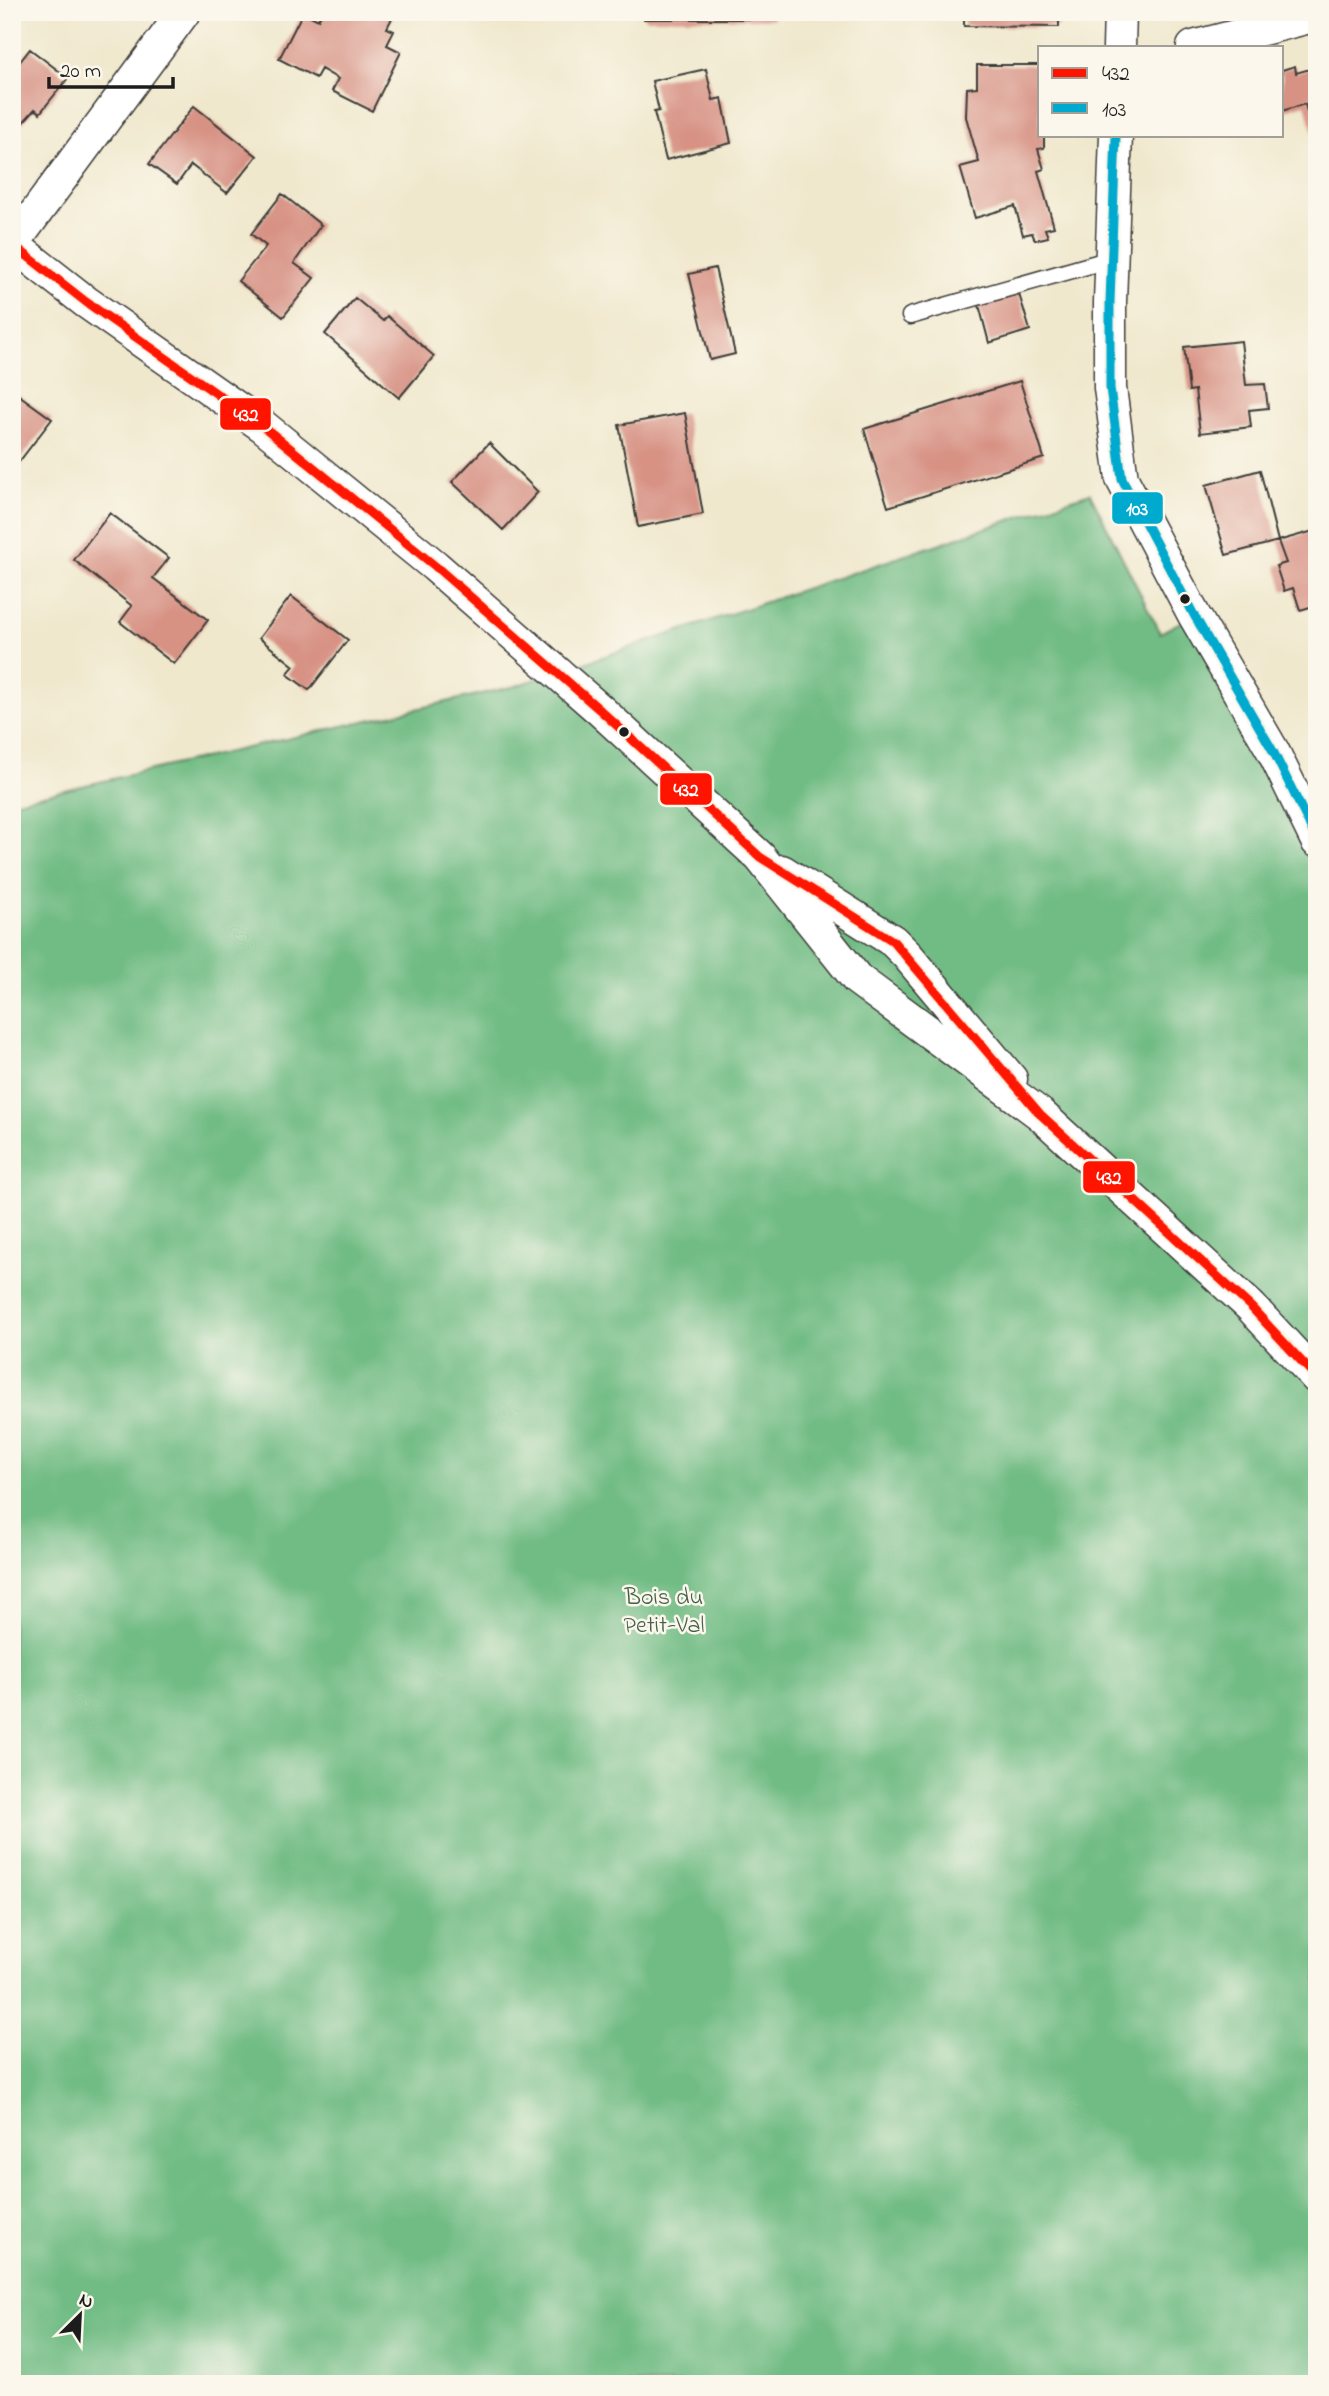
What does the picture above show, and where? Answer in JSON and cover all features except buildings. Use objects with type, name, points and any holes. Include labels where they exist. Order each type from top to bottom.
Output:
[{"type":"street","points":[[184,12],[12,245],[86,302],[264,427],[435,566],[600,710],[760,857],[857,979],[1040,1114],[1251,1307],[1317,1378]]},
{"type":"street","points":[[1119,46],[1120,12]]},
{"type":"street","points":[[1197,46],[1317,15]]},
{"type":"street","points":[[1116,136],[1110,388],[1122,479],[1194,615],[1273,751],[1317,841]]},
{"type":"street","points":[[760,857],[893,941],[908,955],[1040,1114]]},
{"type":"lane","points":[[910,316],[1111,259]]},
{"type":"green space","name":"Bois du Petit-Val","points":[[1090,493],[1160,633],[1194,615],[1317,841],[1317,2384],[12,2384],[12,802],[516,686]]},
{"type":"transit line","name":"103","points":[[1116,136],[1110,388],[1122,479],[1194,615],[1273,751],[1317,840]]},
{"type":"transit line","name":"432","points":[[12,244],[86,302],[264,427],[435,566],[600,710],[760,857],[893,941],[1040,1114],[1251,1307],[1317,1378]]}]
